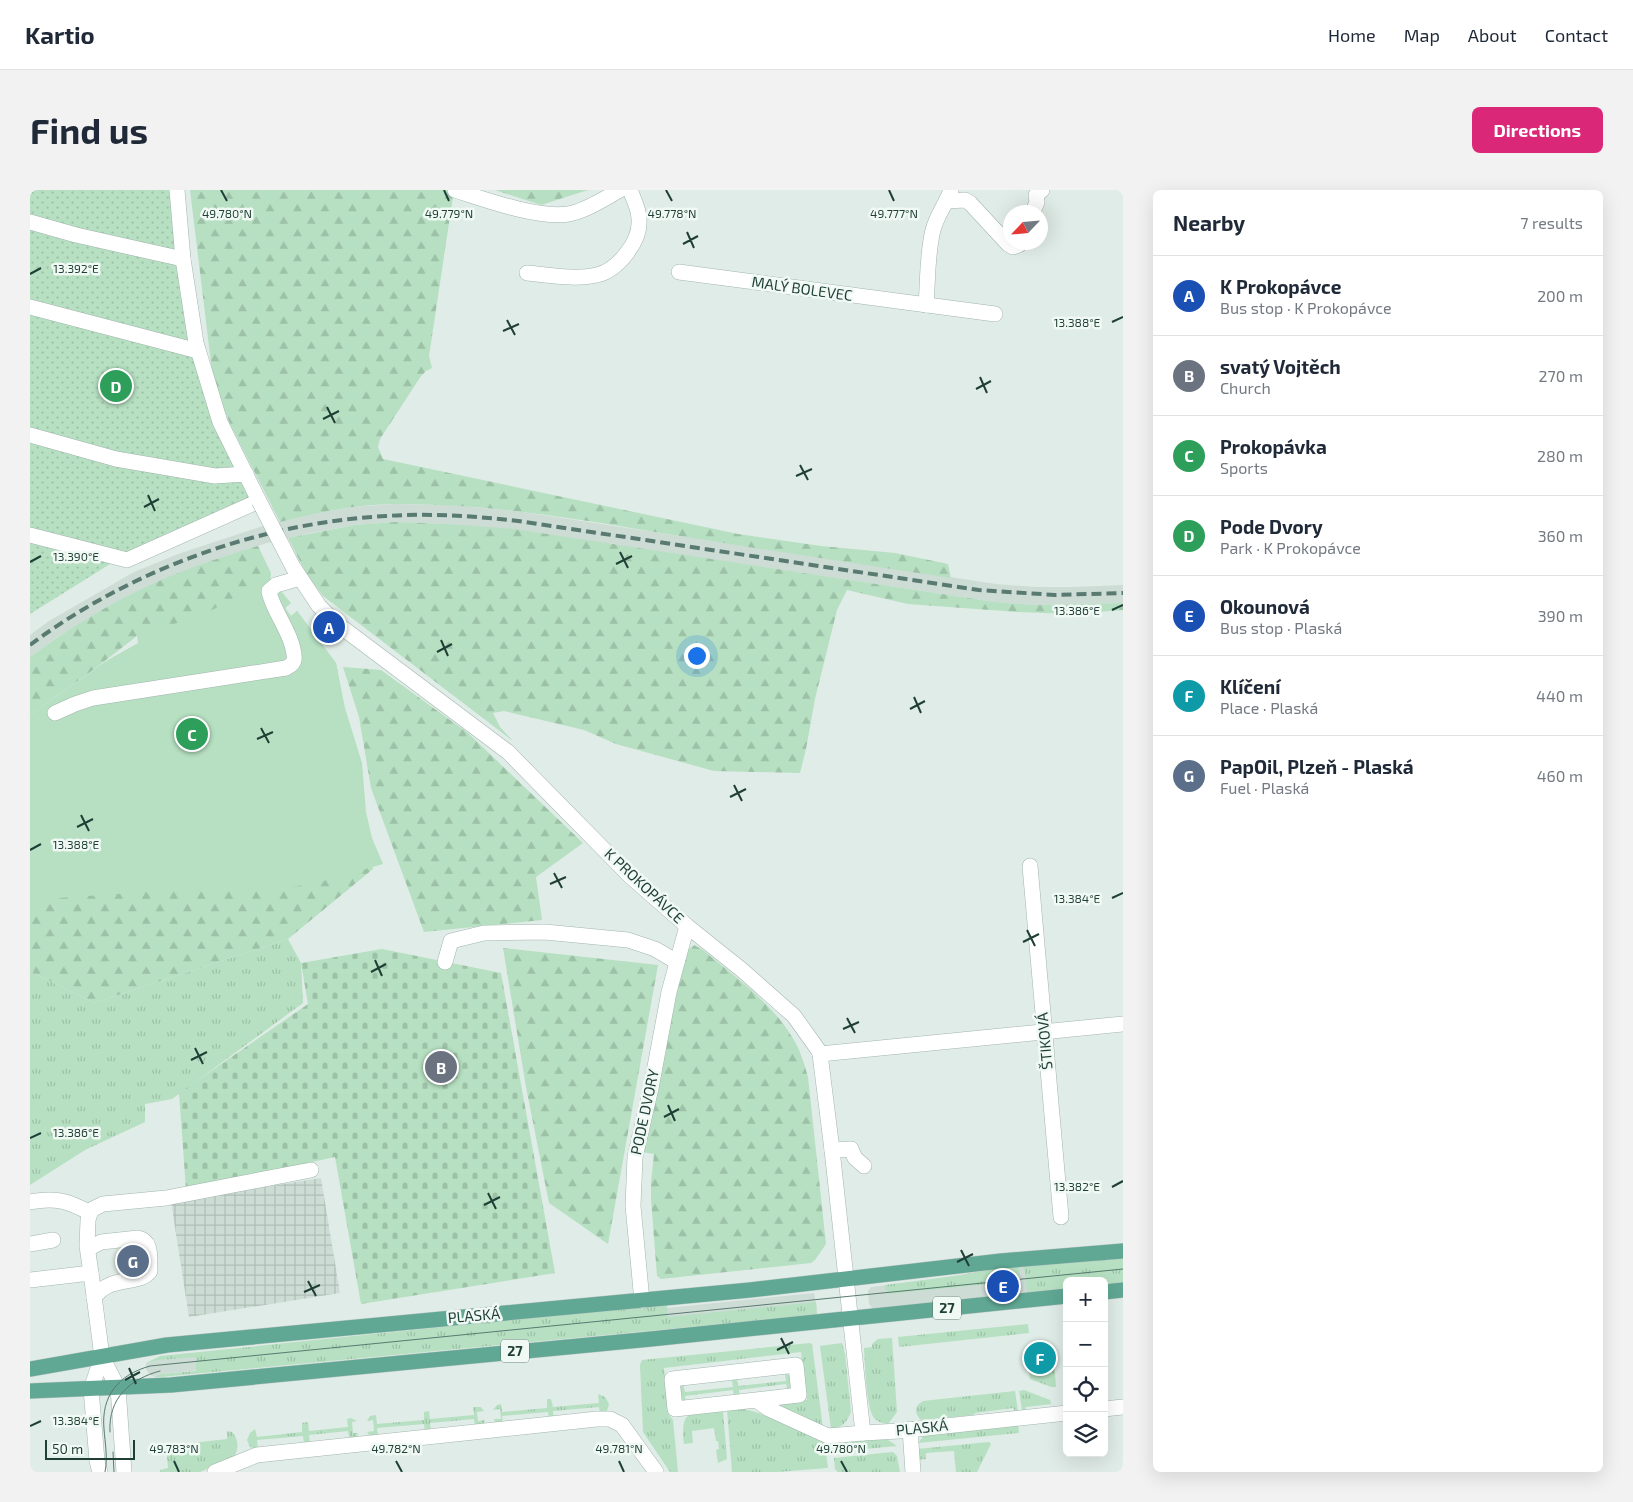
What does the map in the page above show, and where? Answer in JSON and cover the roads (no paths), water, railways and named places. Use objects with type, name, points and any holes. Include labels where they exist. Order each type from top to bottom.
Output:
[{"type":"main road","name":"PLASKÁ","points":[[30,1369],[167,1345],[642,1301],[1001,1261],[1123,1251]]},
{"type":"main road","points":[[1108,1292],[1123,1290]]},
{"type":"main road","name":"27","points":[[30,1391],[171,1385],[641,1340],[1063,1296]]},
{"type":"street","name":"K PROKOPÁVCE","points":[[177,190],[183,259],[196,343],[220,422],[246,474],[256,502],[296,572],[319,606],[336,623],[508,752],[630,876],[794,1016],[820,1054],[847,1279]]},
{"type":"street","points":[[455,190],[520,209],[552,215],[569,214],[620,190]]},
{"type":"street","points":[[527,273],[579,276],[596,275],[606,272],[630,247],[637,234],[640,221],[638,208],[630,190]]},
{"type":"street","points":[[1036,205],[1038,192]]},
{"type":"street","points":[[926,305],[930,249],[934,230],[939,213],[949,196],[970,203],[1003,239]]},
{"type":"street","points":[[30,222],[76,235],[183,259]]},
{"type":"street","name":"MALÝ BOLEVEC","points":[[679,272],[995,314]]},
{"type":"street","points":[[30,307],[198,351]]},
{"type":"street","points":[[30,435],[116,459],[215,476],[246,474]]},
{"type":"street","points":[[30,535],[127,560],[256,502]]},
{"type":"street","points":[[55,713],[93,698],[286,668],[292,665],[294,652],[288,632],[269,591],[296,572]]},
{"type":"street","name":"ŠTIKOVÁ","points":[[1030,866],[1061,1217]]},
{"type":"street","name":"PODE DVORY","points":[[642,1301],[633,1206],[635,1157],[651,1088],[669,992],[687,926]]},
{"type":"street","points":[[445,962],[451,941],[484,934],[545,932],[628,940],[655,949],[677,962]]},
{"type":"street","points":[[820,1054],[1123,1024]]},
{"type":"street","points":[[832,1150],[851,1149],[855,1158],[864,1166]]},
{"type":"street","points":[[124,1472],[118,1388],[102,1357],[94,1298],[88,1249],[90,1213],[93,1209],[103,1204],[166,1198],[311,1170]]},
{"type":"street","points":[[30,1202],[63,1200],[90,1213]]},
{"type":"street","points":[[88,1249],[101,1242],[138,1238],[143,1239],[149,1246],[150,1271],[148,1275],[106,1286],[94,1298]]},
{"type":"street","points":[[30,1244],[53,1240]]},
{"type":"street","points":[[30,1280],[91,1273]]},
{"type":"street","points":[[847,1279],[863,1432]]},
{"type":"street","points":[[97,1468],[91,1388],[102,1357]]},
{"type":"street","points":[[796,1365],[800,1395],[756,1400],[675,1409],[672,1379],[796,1365]]},
{"type":"street","name":"PLASKÁ","points":[[756,1400],[769,1409],[828,1436],[1063,1413]]},
{"type":"street","points":[[1108,1409],[1123,1407]]},
{"type":"street","points":[[215,1472],[257,1455],[597,1418],[610,1420],[622,1425],[656,1472]]},
{"type":"street","points":[[910,1429],[913,1472]]},
{"type":"tram line","points":[[105,1472],[105,1406],[114,1388],[121,1381],[129,1375],[150,1366],[1123,1269]]},
{"type":"tram line","points":[[110,1432],[110,1420],[113,1409],[123,1392],[139,1379],[160,1371]]},
{"type":"tram line","points":[[113,1452],[114,1472]]},
{"type":"railway","points":[[30,645],[69,618],[111,594],[154,573],[199,555],[244,540],[291,528],[338,520],[403,515],[452,516],[518,521],[979,590],[1055,595],[1123,593]]},
{"type":"place","name":"Pode Dvory","points":[[116,386]]},
{"type":"place","name":"K Prokopávce","points":[[329,627]]},
{"type":"place","name":"Prokopávka","points":[[192,734]]},
{"type":"place","name":"svatý Vojtěch","points":[[441,1067]]},
{"type":"place","name":"PapOil, Plzeň - Plaská","points":[[133,1261]]},
{"type":"place","name":"Okounová","points":[[1003,1286]]},
{"type":"place","name":"Klíčení","points":[[1040,1358]]}]
